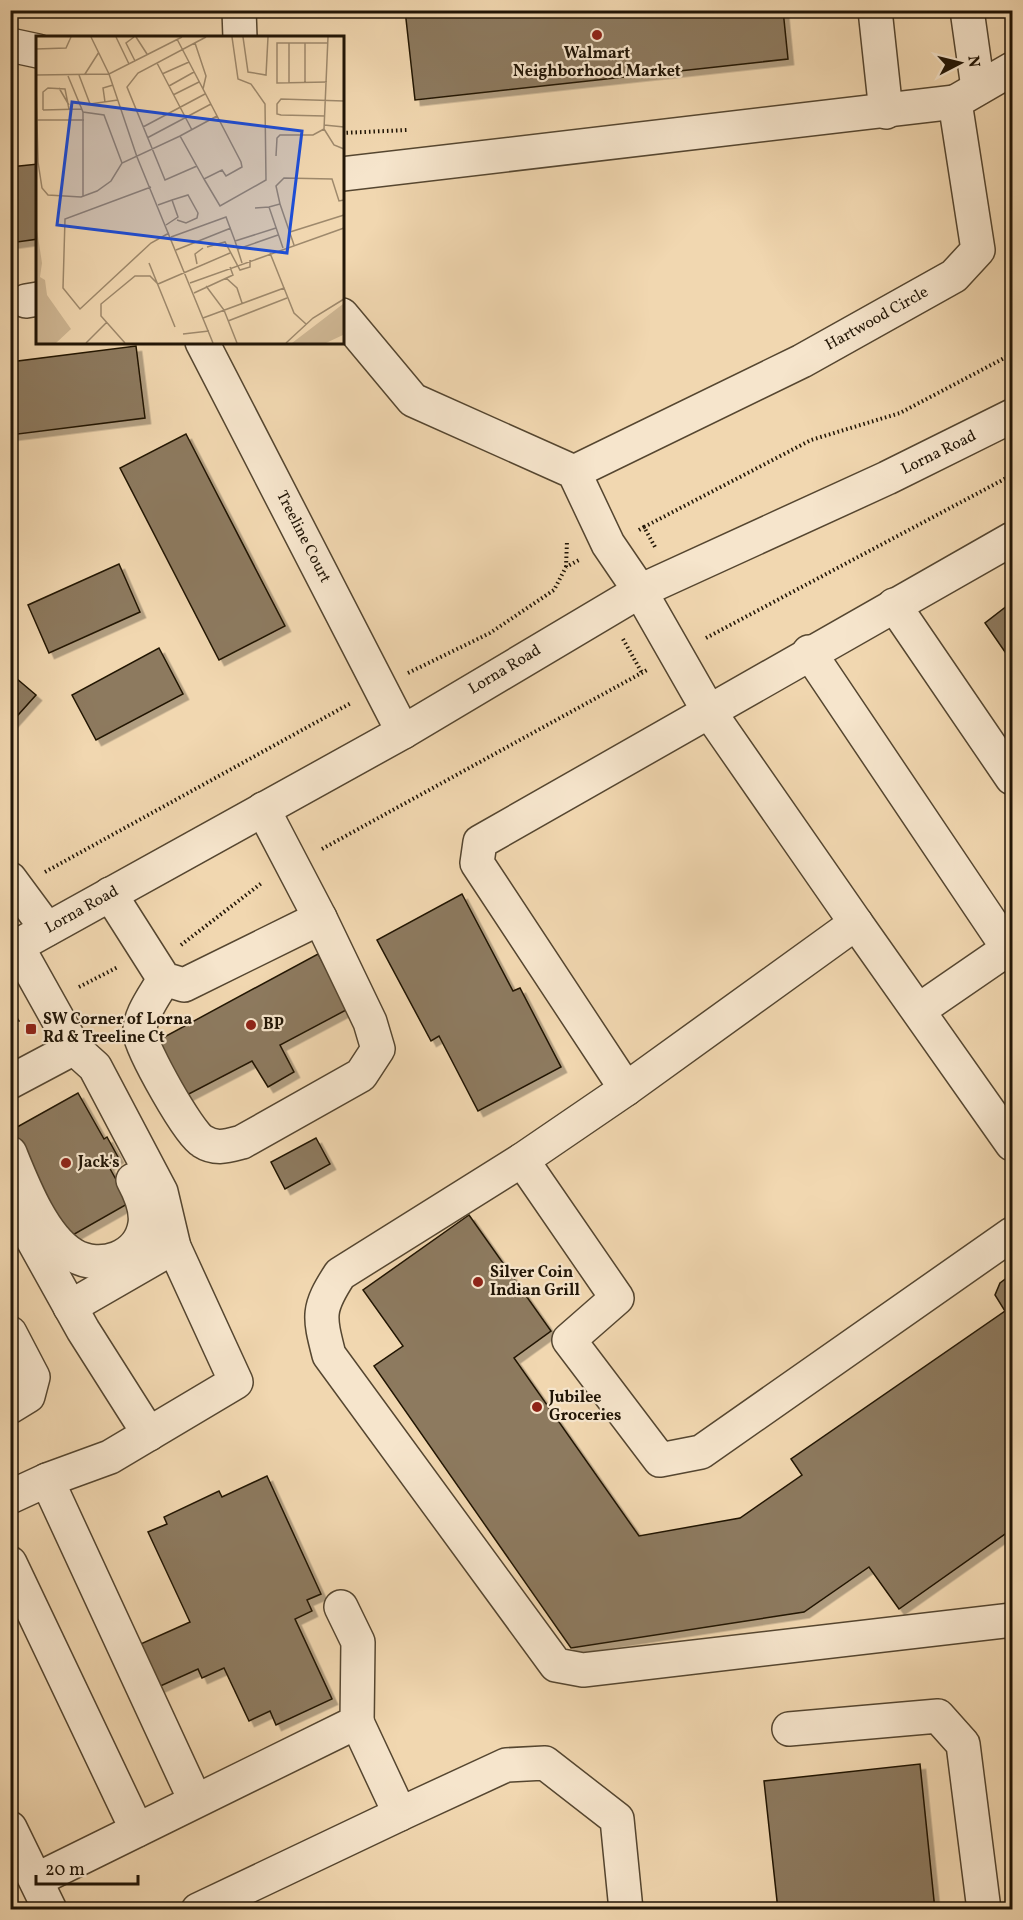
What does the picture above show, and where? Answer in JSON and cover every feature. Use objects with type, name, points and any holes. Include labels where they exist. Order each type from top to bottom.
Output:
[{"type":"street","points":[[239,10],[240,36]]},
{"type":"street","points":[[874,10],[886,112]]},
{"type":"street","points":[[967,10],[967,95]]},
{"type":"street","points":[[10,45],[36,51]]},
{"type":"street","points":[[344,174],[886,112],[967,95],[1012,69]]},
{"type":"street","name":"Hartwood Circle","points":[[574,472],[802,361],[954,276],[978,250],[967,95]]},
{"type":"street","points":[[344,317],[412,400],[574,472],[608,544],[640,591],[708,710],[1012,1144]]},
{"type":"street","name":"Treeline Court","points":[[203,344],[403,732]]},
{"type":"street","name":"Lorna Road","points":[[14,948],[403,732],[640,591],[887,478],[1012,416]]},
{"type":"street","points":[[626,1089],[477,863],[480,842],[809,652],[1012,540]]},
{"type":"street","points":[[894,605],[1012,778]]},
{"type":"street","points":[[809,652],[1011,949],[920,1010]]},
{"type":"street","points":[[156,969],[139,1032],[147,1058],[200,1140],[220,1148],[242,1142],[361,1075],[378,1049],[370,1022],[320,918],[263,809]]},
{"type":"street","points":[[10,879],[46,929]]},
{"type":"street","points":[[110,894],[156,969],[184,985],[320,918]]},
{"type":"street","points":[[856,923],[626,1089],[522,1160],[340,1274],[326,1296],[320,1320],[329,1355],[556,1665],[583,1670],[1012,1620]]},
{"type":"street","points":[[10,1154],[26,1192],[42,1219],[56,1241],[74,1255],[104,1262],[125,1256],[136,1244],[145,1224],[141,1195],[68,1051],[48,1002],[14,948]]},
{"type":"street","points":[[10,1082],[68,1051]]},
{"type":"street","points":[[10,1497],[110,1456],[236,1382],[174,1247],[161,1192],[95,1067],[68,1051]]},
{"type":"street","points":[[522,1160],[617,1298],[570,1340],[660,1460],[701,1452],[1012,1234]]},
{"type":"street","points":[[10,1198],[70,1307],[149,1434]]},
{"type":"street","points":[[70,1307],[174,1247]]},
{"type":"street","points":[[10,1333],[33,1377],[28,1396],[10,1407]]},
{"type":"street","points":[[47,1480],[195,1800]]},
{"type":"street","points":[[10,1563],[137,1830]]},
{"type":"street","points":[[341,1607],[358,1642],[357,1722],[400,1814]]},
{"type":"street","points":[[789,1729],[938,1716],[963,1744],[984,1910]]},
{"type":"street","points":[[36,1880],[357,1722]]},
{"type":"street","points":[[198,1910],[506,1765],[545,1763],[617,1819],[626,1910]]},
{"type":"street","points":[[10,1828],[50,1910]]},
{"type":"path","points":[[644,527],[811,440],[900,413],[1012,354]]},
{"type":"path","points":[[10,1025],[48,1002],[118,967],[156,969],[175,950],[251,889],[676,654],[1012,475]]},
{"type":"building","name":"Walmart Neighborhood Market","points":[[405,10],[783,10],[788,59],[415,100]]},
{"type":"building","points":[[36,164],[36,239],[10,243],[10,167]]},
{"type":"building","points":[[136,346],[145,418],[10,435],[10,362]]},
{"type":"building","points":[[186,434],[285,626],[219,660],[120,468]]},
{"type":"building","points":[[119,564],[140,612],[49,653],[28,605]]},
{"type":"building","points":[[1012,602],[1012,662],[985,623]]},
{"type":"building","points":[[159,648],[183,694],[96,740],[72,695]]},
{"type":"building","points":[[10,673],[36,695],[10,724]]},
{"type":"building","points":[[462,894],[513,991],[520,988],[561,1067],[478,1111],[439,1036],[431,1041],[377,940]]},
{"type":"building","name":"BP","points":[[318,954],[348,1009],[280,1045],[294,1072],[268,1087],[252,1061],[185,1096],[155,1042]]},
{"type":"building","name":"Jack's","points":[[78,1093],[104,1139],[107,1137],[118,1157],[108,1165],[129,1203],[71,1236],[60,1218],[54,1221],[10,1144],[10,1131]]},
{"type":"building","points":[[316,1138],[330,1164],[285,1189],[271,1162]]},
{"type":"building","points":[[469,1215],[551,1331],[514,1358],[639,1536],[740,1518],[802,1475],[791,1459],[1005,1311],[995,1295],[1000,1283],[1012,1274],[1012,1529],[899,1609],[869,1567],[804,1612],[571,1648],[374,1366],[403,1346],[363,1290]]},
{"type":"building","points":[[267,1476],[321,1594],[307,1600],[312,1611],[295,1619],[332,1699],[276,1725],[270,1711],[249,1721],[224,1668],[202,1678],[198,1669],[156,1688],[136,1646],[190,1622],[148,1532],[167,1524],[164,1517],[219,1491],[222,1497]]},
{"type":"building","points":[[1008,1716],[1012,1716],[1012,1753]]},
{"type":"building","points":[[920,1764],[935,1910],[778,1910],[764,1781]]},
{"type":"place","name":"Walmart Neighborhood Market","points":[[597,35]]},
{"type":"place","name":"BP","points":[[251,1025]]},
{"type":"place","name":"SW Corner of Lorna Rd & Treeline Ct","points":[[31,1029]]},
{"type":"place","name":"Jack's","points":[[66,1163]]},
{"type":"place","name":"Silver Coin Indian Grill","points":[[478,1282]]},
{"type":"place","name":"Jubilee Groceries","points":[[537,1407]]}]
